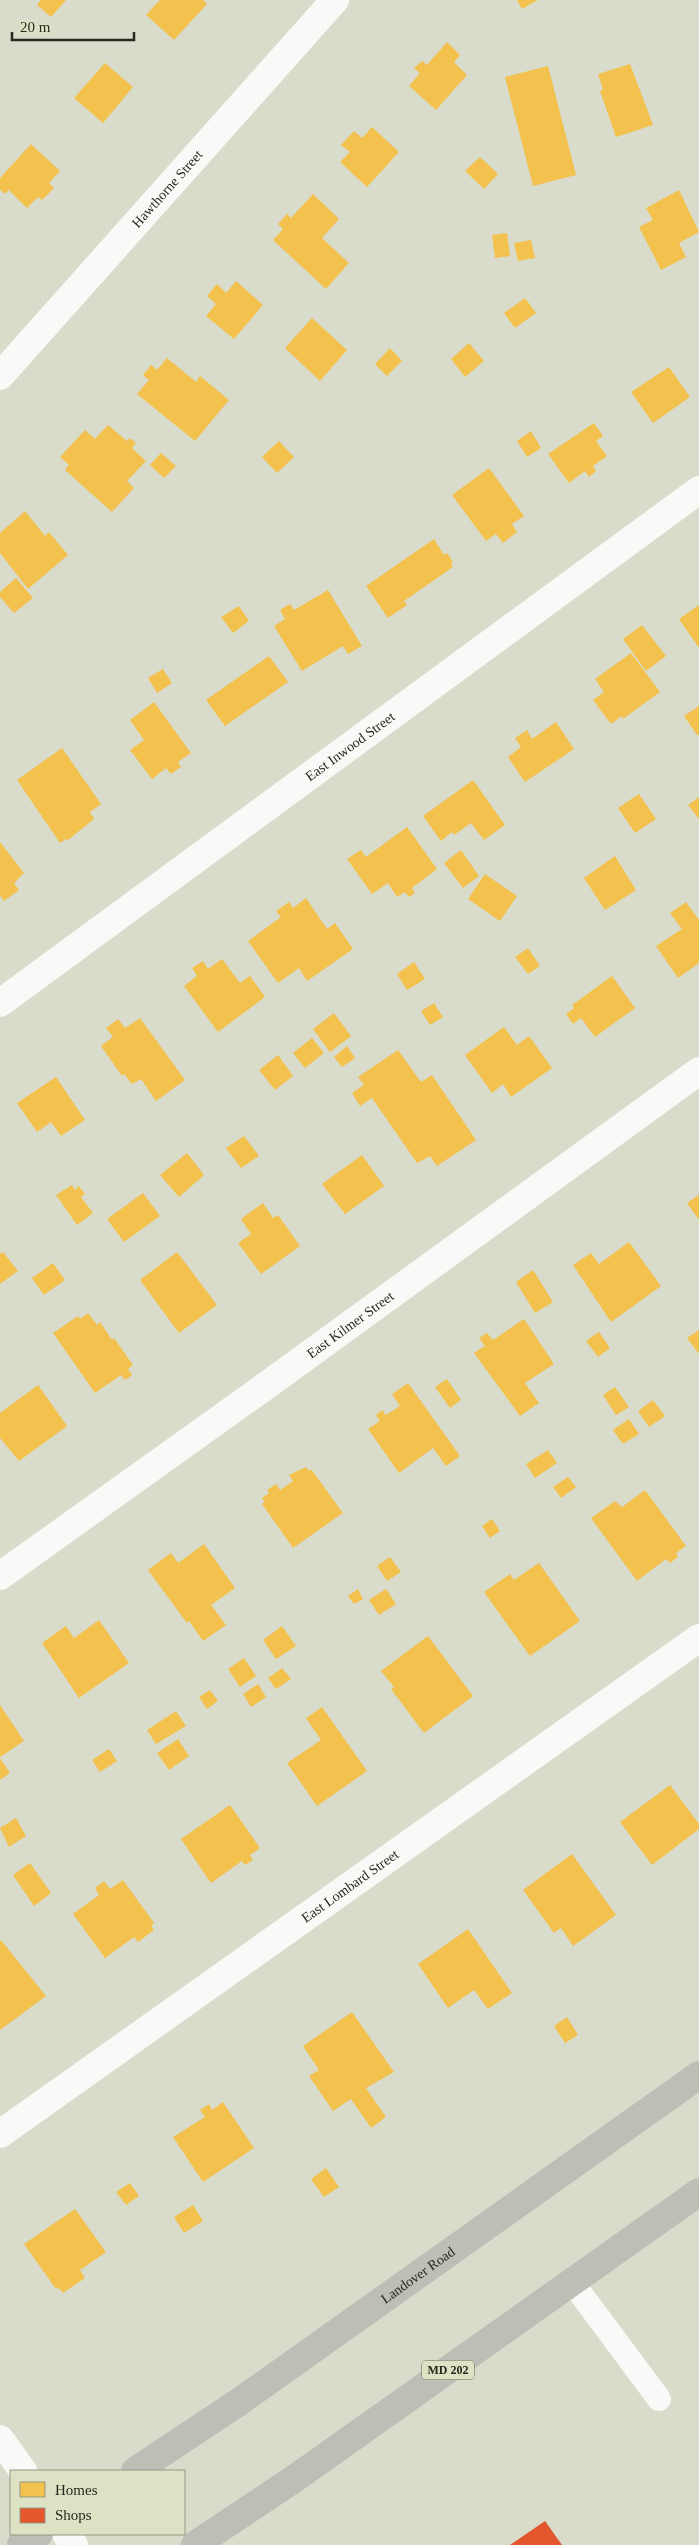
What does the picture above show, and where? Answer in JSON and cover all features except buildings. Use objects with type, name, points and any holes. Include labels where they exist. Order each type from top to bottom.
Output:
[{"type":"main road","name":"Landover Road","points":[[136,2470],[239,2402],[699,2075]]},
{"type":"main road","name":"MD 202","points":[[195,2545],[294,2478],[699,2192]]},
{"type":"main road","points":[[21,2545],[37,2535]]},
{"type":"street","name":"Hawthorne Street","points":[[0,376],[335,0]]},
{"type":"street","name":"East Inwood Street","points":[[0,1003],[699,490]]},
{"type":"street","name":"East Kilmer Street","points":[[0,1576],[267,1385],[699,1071]]},
{"type":"street","name":"East Lombard Street","points":[[0,2134],[699,1638]]},
{"type":"street","points":[[0,2439],[22,2470]]},
{"type":"lane","points":[[572,2282],[659,2399]]}]
